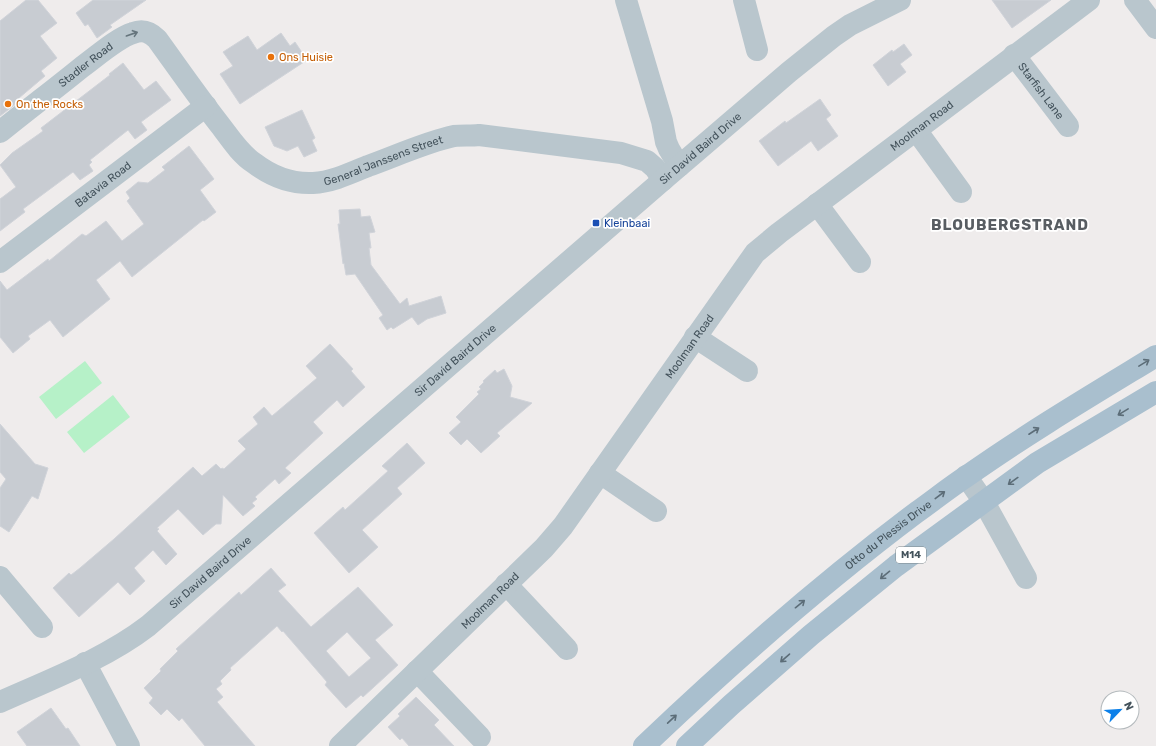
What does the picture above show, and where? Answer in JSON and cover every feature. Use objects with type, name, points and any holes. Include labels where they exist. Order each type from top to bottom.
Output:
[{"type":"main road","name":"Otto du Plessis Drive","points":[[644,746],[720,674],[792,611],[875,544],[966,476],[1064,412],[1156,356]]},
{"type":"main road","name":"M14","points":[[687,746],[810,635],[896,566],[1037,464],[1156,392]]},
{"type":"street","points":[[626,0],[662,121],[666,142],[669,148],[671,173]]},
{"type":"street","points":[[744,0],[757,50]]},
{"type":"street","name":"Moolman Road","points":[[340,746],[544,548],[563,526],[755,253],[817,204],[1089,0]]},
{"type":"street","points":[[1135,0],[1156,28]]},
{"type":"street","name":"Sir David Baird Drive","points":[[0,702],[86,663],[132,638],[156,619],[671,173],[834,36],[850,25],[891,2]]},
{"type":"street","name":"Stadler Road","points":[[0,132],[126,35],[143,31],[150,32],[158,39]]},
{"type":"street","name":"General Janssens Street","points":[[158,39],[237,146],[252,162],[279,178],[313,183],[324,181],[346,175],[437,141],[456,136],[479,135],[621,153],[647,161],[655,168],[671,173]]},
{"type":"street","name":"Starfish Lane","points":[[1014,55],[1068,126]]},
{"type":"street","name":"Batavia Road","points":[[0,262],[206,106]]},
{"type":"street","points":[[916,130],[961,192]]},
{"type":"street","points":[[817,204],[860,262]]},
{"type":"street","points":[[695,337],[747,371]]},
{"type":"street","points":[[600,473],[656,511]]},
{"type":"street","points":[[966,476],[984,502],[1026,578]]},
{"type":"street","points":[[0,578],[42,627]]},
{"type":"street","points":[[506,584],[567,649]]},
{"type":"street","points":[[86,663],[129,746]]},
{"type":"street","points":[[417,671],[480,737]]},
{"type":"green space","points":[[85,361],[102,383],[56,419],[39,397]]},
{"type":"green space","points":[[113,395],[130,417],[84,453],[67,432]]},
{"type":"building","points":[[26,0],[38,0],[57,23],[40,36],[57,58],[41,71],[45,76],[19,98],[21,100],[0,116],[0,21]]},
{"type":"building","points":[[93,0],[146,0],[110,25],[112,27],[97,38],[88,24],[85,26],[76,13]]},
{"type":"building","points":[[992,0],[1051,0],[1012,28]]},
{"type":"building","points":[[281,33],[290,46],[295,42],[307,60],[240,104],[220,74],[233,66],[223,52],[248,36],[257,50]]},
{"type":"building","points":[[904,44],[912,55],[900,64],[906,72],[888,86],[873,65],[892,50],[893,52]]},
{"type":"building","points":[[123,63],[144,90],[156,81],[171,100],[141,122],[147,130],[135,139],[128,130],[90,160],[92,162],[89,165],[93,171],[80,180],[73,172],[23,209],[25,212],[0,231],[0,199],[16,187],[0,165],[12,153],[43,131],[41,128],[110,75],[109,74]]},
{"type":"building","points":[[820,99],[831,115],[826,119],[838,136],[818,151],[811,141],[778,166],[759,141],[785,121],[786,123]]},
{"type":"building","points":[[302,110],[315,138],[312,140],[317,151],[304,157],[298,146],[287,151],[274,146],[265,127]]},
{"type":"building","points":[[189,146],[214,179],[200,190],[216,212],[204,221],[203,220],[132,277],[120,261],[96,280],[110,299],[63,337],[50,320],[28,336],[30,339],[13,353],[0,337],[0,281],[7,290],[48,259],[49,261],[82,234],[86,236],[106,221],[122,241],[144,224],[127,201],[130,198],[126,192],[138,182],[148,183],[165,170],[162,167]]},
{"type":"building","points":[[360,209],[361,217],[370,216],[375,232],[369,233],[371,265],[400,304],[407,298],[409,306],[441,296],[446,313],[427,319],[418,325],[412,317],[393,329],[391,327],[387,330],[379,318],[383,315],[355,274],[346,275],[344,263],[343,264],[338,224],[340,224],[339,210]]},
{"type":"building","points":[[330,344],[353,369],[351,371],[365,387],[343,407],[337,400],[313,422],[323,433],[285,468],[291,473],[279,484],[275,479],[255,497],[257,499],[252,503],[255,506],[243,516],[223,495],[221,524],[216,524],[203,535],[178,509],[157,528],[159,529],[157,531],[177,554],[166,565],[153,550],[134,568],[145,581],[130,595],[118,582],[79,617],[53,588],[69,573],[71,575],[114,539],[193,467],[202,476],[216,464],[221,469],[224,469],[246,449],[238,441],[258,424],[253,417],[264,407],[272,416],[317,378],[306,366]]},
{"type":"building","points":[[504,369],[512,386],[510,397],[532,403],[497,433],[500,436],[481,453],[467,439],[461,445],[449,433],[461,422],[456,417],[479,394],[477,392],[481,389],[479,387],[484,382],[483,381],[495,370],[497,373]]},
{"type":"building","points":[[0,424],[35,464],[48,468],[38,499],[32,496],[9,532],[0,526],[0,488],[6,479],[0,472]]},
{"type":"building","points":[[407,443],[425,463],[397,488],[402,494],[362,530],[378,547],[349,573],[314,533],[343,507],[345,510],[388,471],[382,466]]},
{"type":"building","points":[[271,568],[286,585],[278,591],[311,627],[358,587],[393,625],[375,640],[398,665],[363,697],[361,695],[346,708],[325,685],[327,682],[277,626],[230,668],[231,670],[220,681],[222,684],[216,689],[223,697],[217,702],[255,746],[205,746],[182,718],[179,721],[167,709],[161,715],[149,703],[153,698],[144,688],[178,651],[176,649],[239,592],[241,595]],"holes":[[[347,632],[371,658],[349,677],[326,651]]]},
{"type":"building","points":[[416,697],[439,720],[434,725],[454,746],[409,746],[402,738],[400,740],[388,727],[400,716],[398,714]]},
{"type":"building","points":[[51,708],[66,729],[68,728],[80,746],[27,746],[17,732]]},
{"type":"place","name":"Ons Huisie","points":[[271,57]]},
{"type":"place","name":"On the Rocks","points":[[8,104]]},
{"type":"place","name":"Kleinbaai","points":[[596,223]]},
{"type":"district","name":"BLOUBERGSTRAND","points":[[1010,225]]}]
